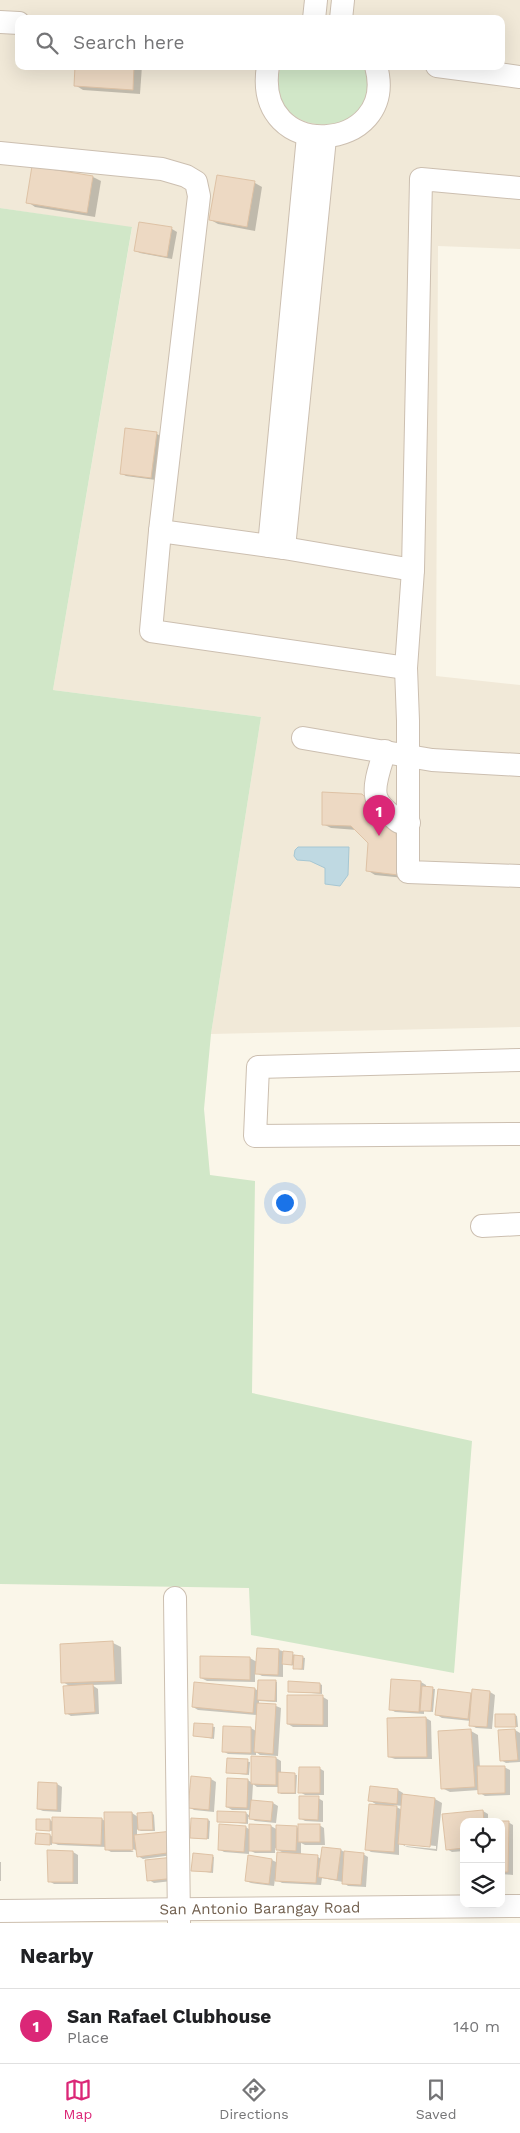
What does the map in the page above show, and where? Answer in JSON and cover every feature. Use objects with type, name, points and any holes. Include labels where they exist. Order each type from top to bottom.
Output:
[{"type":"street","points":[[314,15],[316,0]]},
{"type":"street","points":[[341,15],[343,0]]},
{"type":"street","points":[[0,22],[15,23]]},
{"type":"street","points":[[268,70],[266,84],[270,101],[279,117],[292,128],[316,137],[343,134],[359,125],[371,111],[378,94],[377,70]]},
{"type":"street","points":[[467,70],[520,77]]},
{"type":"street","points":[[276,547],[316,137]]},
{"type":"street","points":[[0,153],[162,169],[186,176],[196,182],[199,196],[160,531],[151,631],[406,668]]},
{"type":"street","points":[[520,188],[421,179],[413,570],[406,668],[408,872],[520,876]]},
{"type":"street","points":[[160,531],[276,547],[413,570]]},
{"type":"street","points":[[302,738],[432,760],[520,765]]},
{"type":"street","points":[[385,751],[379,770],[375,795],[378,802],[397,821],[404,824],[409,823]]},
{"type":"street","points":[[520,1060],[258,1066],[255,1136],[520,1134]]},
{"type":"street","points":[[482,1226],[520,1224]]},
{"type":"street","points":[[174,1598],[179,1915]]},
{"type":"street","name":"San Antonio Barangay Road","points":[[0,1911],[179,1915],[520,1906]]},
{"type":"shaded area","points":[[0,0],[520,0],[520,249],[438,246],[436,676],[520,685],[520,1027],[211,1034],[261,717],[53,690],[132,228],[0,208]]},
{"type":"green space","points":[[281,70],[365,70],[367,92],[359,110],[343,121],[323,124],[303,121],[287,110],[279,91]]},
{"type":"green space","points":[[0,208],[132,227],[53,690],[261,717],[211,1034],[204,1109],[210,1175],[255,1181],[252,1393],[472,1441],[454,1673],[251,1635],[249,1588],[0,1584]]},
{"type":"water","points":[[298,847],[349,847],[348,875],[340,886],[325,884],[325,868],[310,861],[297,860],[294,856],[295,850]]},
{"type":"building","points":[[75,70],[134,70],[133,90],[74,86]]},
{"type":"building","points":[[32,166],[93,176],[87,213],[26,203]]},
{"type":"building","points":[[217,175],[255,181],[247,227],[209,220]]},
{"type":"building","points":[[139,222],[172,227],[167,257],[134,251]]},
{"type":"building","points":[[125,428],[157,432],[151,478],[120,474]]},
{"type":"building","points":[[322,792],[362,794],[396,830],[398,875],[366,871],[368,843],[351,826],[322,825]]},
{"type":"building","points":[[113,1641],[115,1681],[61,1683],[60,1644]]},
{"type":"building","points":[[257,1648],[279,1649],[278,1675],[255,1674]]},
{"type":"building","points":[[283,1651],[293,1652],[292,1665],[282,1664]]},
{"type":"building","points":[[294,1655],[303,1656],[302,1669],[293,1669]]},
{"type":"building","points":[[200,1656],[250,1657],[250,1680],[200,1678]]},
{"type":"building","points":[[391,1679],[421,1681],[419,1712],[389,1710]]},
{"type":"building","points":[[258,1680],[276,1680],[275,1701],[257,1700]]},
{"type":"building","points":[[288,1681],[320,1683],[320,1693],[288,1692]]},
{"type":"building","points":[[194,1682],[255,1688],[253,1713],[192,1707]]},
{"type":"building","points":[[93,1684],[95,1712],[65,1714],[63,1686]]},
{"type":"building","points":[[422,1686],[433,1687],[431,1711],[420,1711]]},
{"type":"building","points":[[438,1689],[471,1693],[468,1719],[435,1715]]},
{"type":"building","points":[[472,1689],[490,1691],[487,1727],[469,1726]]},
{"type":"building","points":[[287,1695],[323,1695],[323,1725],[287,1724]]},
{"type":"building","points":[[257,1703],[276,1704],[273,1754],[254,1752]]},
{"type":"building","points":[[495,1714],[515,1714],[516,1727],[495,1727]]},
{"type":"building","points":[[426,1717],[427,1757],[388,1757],[387,1718]]},
{"type":"building","points":[[194,1723],[213,1724],[212,1738],[193,1736]]},
{"type":"building","points":[[223,1726],[251,1727],[251,1753],[222,1752]]},
{"type":"building","points":[[471,1729],[475,1787],[441,1789],[438,1731]]},
{"type":"building","points":[[515,1729],[518,1760],[500,1761],[498,1730]]},
{"type":"building","points":[[251,1756],[276,1757],[276,1785],[251,1784]]},
{"type":"building","points":[[227,1758],[248,1759],[247,1774],[226,1773]]},
{"type":"building","points":[[477,1766],[505,1766],[505,1793],[478,1794]]},
{"type":"building","points":[[299,1767],[320,1767],[320,1793],[298,1793]]},
{"type":"building","points":[[278,1772],[295,1773],[295,1793],[278,1793]]},
{"type":"building","points":[[191,1776],[211,1778],[209,1810],[188,1808]]},
{"type":"building","points":[[227,1778],[248,1779],[247,1808],[226,1807]]},
{"type":"building","points":[[38,1782],[57,1783],[57,1810],[37,1809]]},
{"type":"building","points":[[370,1786],[398,1789],[397,1804],[368,1801]]},
{"type":"building","points":[[402,1794],[435,1798],[430,1847],[398,1844]]},
{"type":"building","points":[[299,1796],[319,1796],[318,1820],[299,1819]]},
{"type":"building","points":[[251,1800],[273,1802],[271,1821],[249,1819]]},
{"type":"building","points":[[369,1804],[397,1806],[394,1852],[365,1850]]},
{"type":"building","points":[[483,1810],[484,1818],[460,1818],[460,1848],[446,1850],[442,1814]]},
{"type":"building","points":[[217,1811],[246,1812],[246,1823],[217,1822]]},
{"type":"building","points":[[104,1812],[132,1812],[133,1850],[105,1850]]},
{"type":"building","points":[[152,1812],[153,1830],[138,1830],[137,1813]]},
{"type":"building","points":[[52,1817],[102,1818],[101,1845],[52,1843]]},
{"type":"building","points":[[191,1818],[208,1819],[207,1839],[190,1838]]},
{"type":"building","points":[[36,1819],[50,1819],[50,1831],[36,1830]]},
{"type":"building","points":[[505,1821],[509,1821],[508,1872],[505,1872]]},
{"type":"building","points":[[219,1824],[246,1826],[244,1852],[218,1850]]},
{"type":"building","points":[[249,1824],[271,1825],[271,1851],[249,1851]]},
{"type":"building","points":[[298,1824],[320,1824],[320,1842],[298,1842]]},
{"type":"building","points":[[276,1825],[297,1826],[296,1851],[276,1850]]},
{"type":"building","points":[[173,1831],[175,1852],[137,1857],[134,1835]]},
{"type":"building","points":[[36,1833],[50,1834],[50,1845],[35,1844]]},
{"type":"building","points":[[322,1847],[341,1849],[337,1880],[318,1877]]},
{"type":"building","points":[[47,1850],[73,1851],[73,1882],[48,1882]]},
{"type":"building","points":[[344,1851],[364,1853],[361,1885],[342,1884]]},
{"type":"building","points":[[277,1852],[318,1855],[316,1883],[275,1881]]},
{"type":"building","points":[[193,1853],[213,1855],[211,1872],[191,1871]]},
{"type":"building","points":[[248,1855],[272,1859],[269,1884],[245,1881]]},
{"type":"building","points":[[174,1857],[176,1878],[147,1881],[145,1860]]},
{"type":"place","name":"San Rafael Clubhouse","points":[[379,836]]}]
